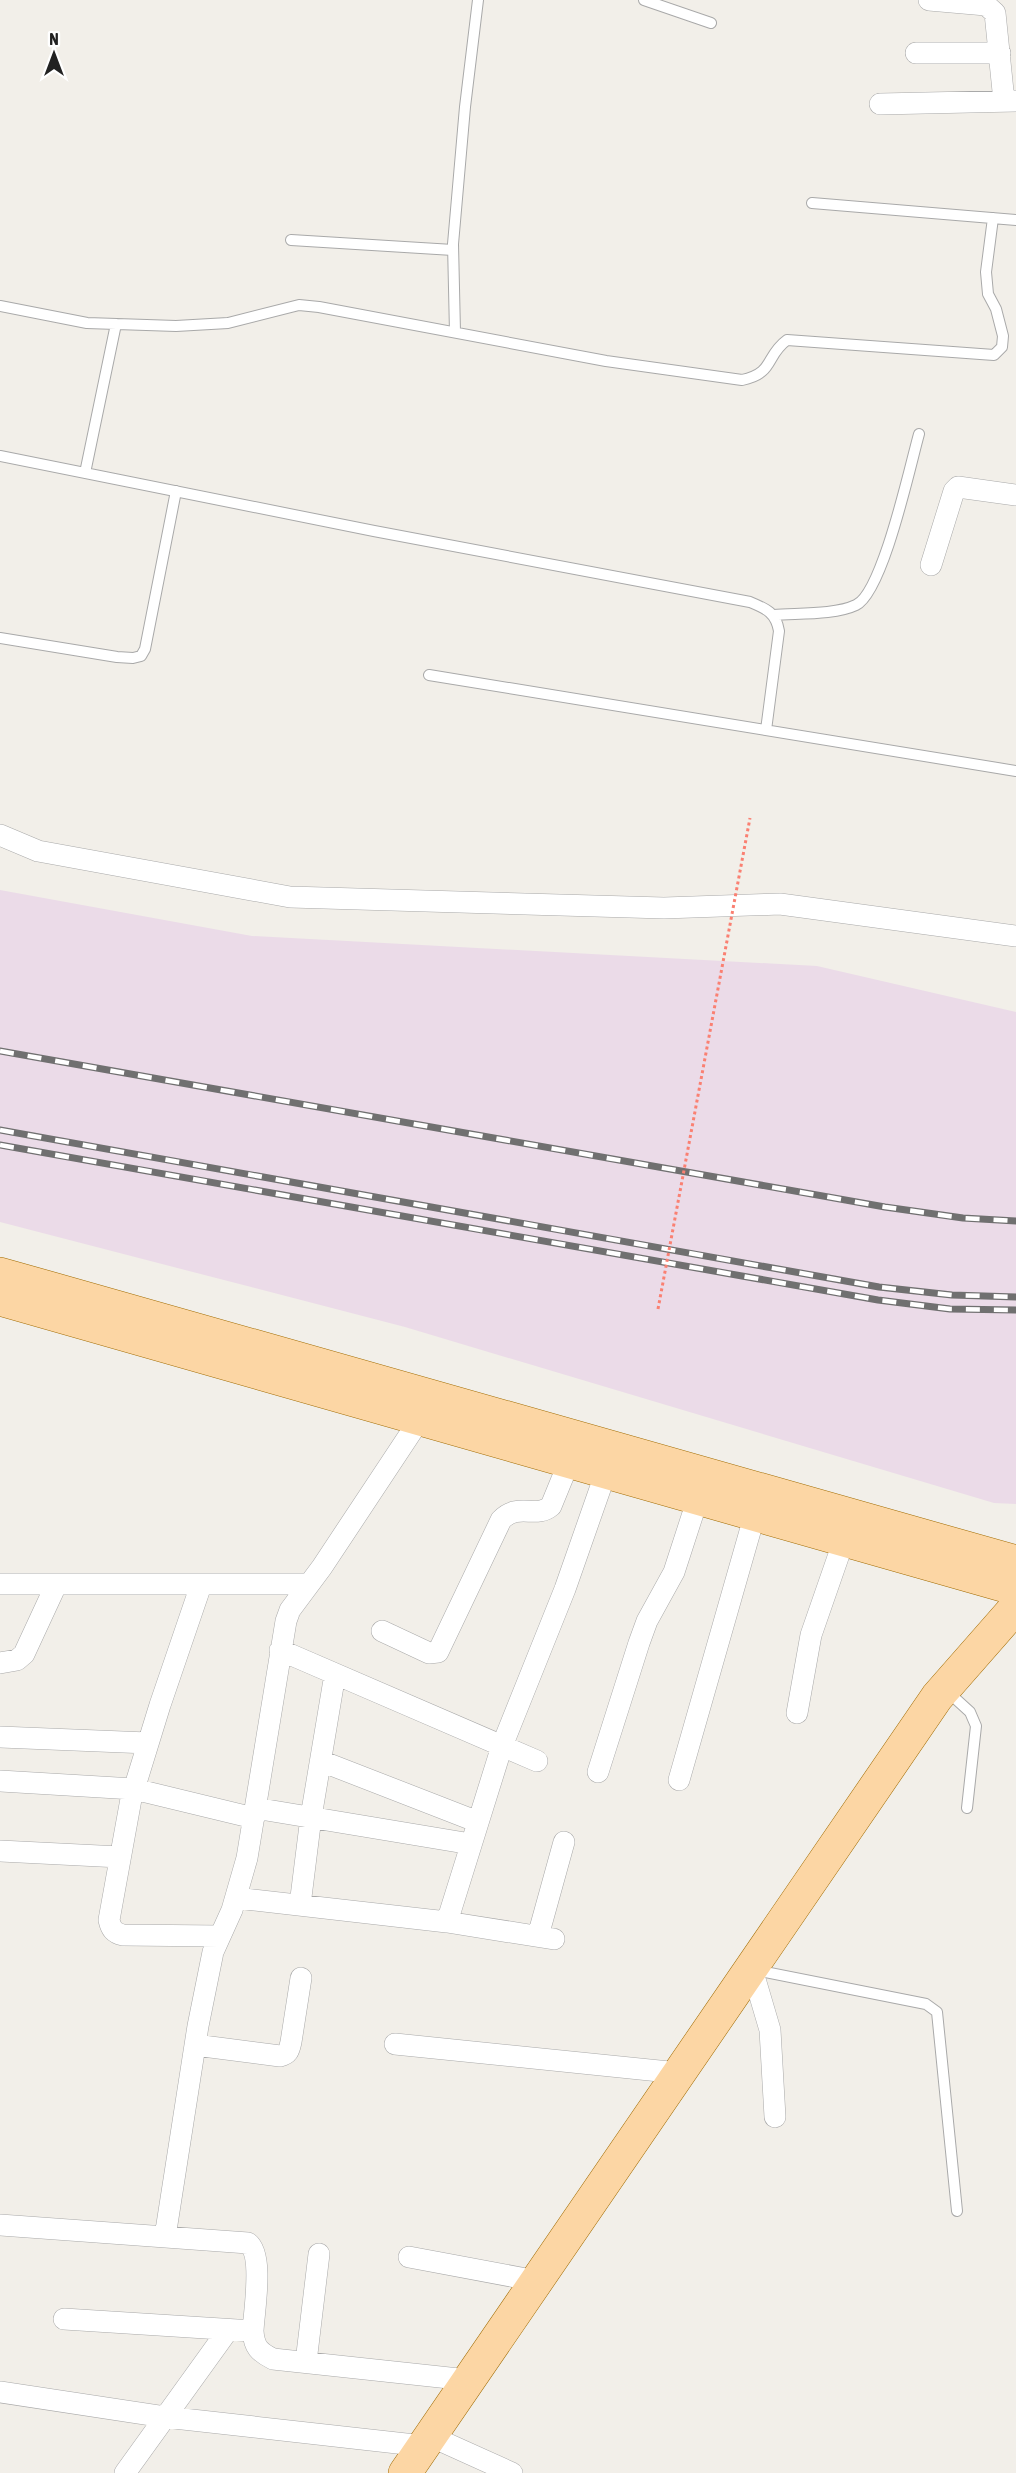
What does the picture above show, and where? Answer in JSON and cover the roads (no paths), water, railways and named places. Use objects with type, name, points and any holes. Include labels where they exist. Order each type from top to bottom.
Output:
[{"type":"main road","points":[[0,1274],[424,1407],[1007,1573]]},
{"type":"main road","points":[[0,1299],[424,1407],[569,1462],[843,1540],[1007,1573]]},
{"type":"main road","points":[[980,1648],[1007,1573]]},
{"type":"main road","points":[[405,2473],[945,1688],[1016,1607]]},
{"type":"street","points":[[880,104],[1010,101],[1000,53],[997,21],[992,8],[986,5],[929,0]]},
{"type":"street","points":[[915,53],[1000,53]]},
{"type":"street","points":[[931,565],[954,490],[964,486],[1016,495]]},
{"type":"street","points":[[0,836],[38,851],[290,897],[664,908],[780,904],[1016,936]]},
{"type":"street","points":[[165,2237],[195,2045],[213,1952],[236,1898],[247,1858],[286,1621],[424,1407]]},
{"type":"street","points":[[382,1631],[429,1653],[438,1652],[501,1520],[507,1513],[515,1510],[547,1509],[551,1506],[569,1462]]},
{"type":"street","points":[[447,1922],[502,1746],[565,1589],[606,1472]]},
{"type":"street","points":[[598,1772],[647,1621],[674,1572],[698,1498]]},
{"type":"street","points":[[679,1780],[755,1514]]},
{"type":"street","points":[[797,1713],[811,1635],[843,1540]]},
{"type":"street","points":[[0,1584],[309,1584]]},
{"type":"street","points":[[0,1663],[17,1660],[24,1654],[56,1585]]},
{"type":"street","points":[[201,1585],[134,1789],[109,1920],[110,1928],[116,1934],[219,1936]]},
{"type":"street","points":[[280,1650],[537,1761]]},
{"type":"street","points":[[300,1905],[311,1817],[335,1674]]},
{"type":"street","points":[[0,1737],[148,1743]]},
{"type":"street","points":[[321,1761],[478,1822]]},
{"type":"street","points":[[0,1781],[134,1789],[254,1813],[311,1817],[471,1844]]},
{"type":"street","points":[[236,1898],[447,1922],[546,1937],[564,1842]]},
{"type":"street","points":[[0,1851],[120,1857]]},
{"type":"street","points":[[752,1969],[767,2018],[771,2041],[775,2117]]},
{"type":"street","points":[[195,2045],[285,2055],[291,2043],[301,1978]]},
{"type":"street","points":[[395,2044],[679,2073]]},
{"type":"street","points":[[0,2225],[239,2242],[253,2247],[257,2260],[253,2341],[259,2352],[273,2359],[468,2380]]},
{"type":"street","points":[[306,2362],[319,2254]]},
{"type":"street","points":[[409,2257],[537,2281]]},
{"type":"street","points":[[64,2319],[253,2331]]},
{"type":"street","points":[[125,2473],[228,2330]]},
{"type":"street","points":[[0,2392],[165,2417],[427,2441],[513,2473]]},
{"type":"lane","points":[[455,332],[453,250],[465,107],[478,0]]},
{"type":"lane","points":[[644,0],[711,23]]},
{"type":"lane","points":[[812,203],[1016,220]]},
{"type":"lane","points":[[0,306],[87,323],[176,327],[228,323],[299,305],[606,361],[742,380],[761,374],[781,344],[787,340],[994,355],[1002,347],[1004,336],[996,309],[988,294],[986,272],[993,218]]},
{"type":"lane","points":[[291,240],[453,250]]},
{"type":"lane","points":[[85,473],[116,324]]},
{"type":"lane","points":[[774,615],[838,610],[857,604],[870,591],[885,555],[919,434]]},
{"type":"lane","points":[[0,456],[750,602],[770,610],[777,619],[779,631],[766,729]]},
{"type":"lane","points":[[0,638],[117,657],[141,656],[145,649],[176,491]]},
{"type":"lane","points":[[429,675],[1016,771]]},
{"type":"lane","points":[[945,1688],[970,1712],[976,1726],[967,1808]]},
{"type":"lane","points":[[752,1969],[926,2004],[937,2012],[957,2211]]},
{"type":"railway","points":[[0,1051],[885,1207],[963,1218],[1016,1221]]},
{"type":"railway","points":[[0,1130],[879,1287],[952,1295],[1016,1297]]},
{"type":"railway","points":[[0,1145],[878,1300],[950,1309],[1016,1310]]}]
